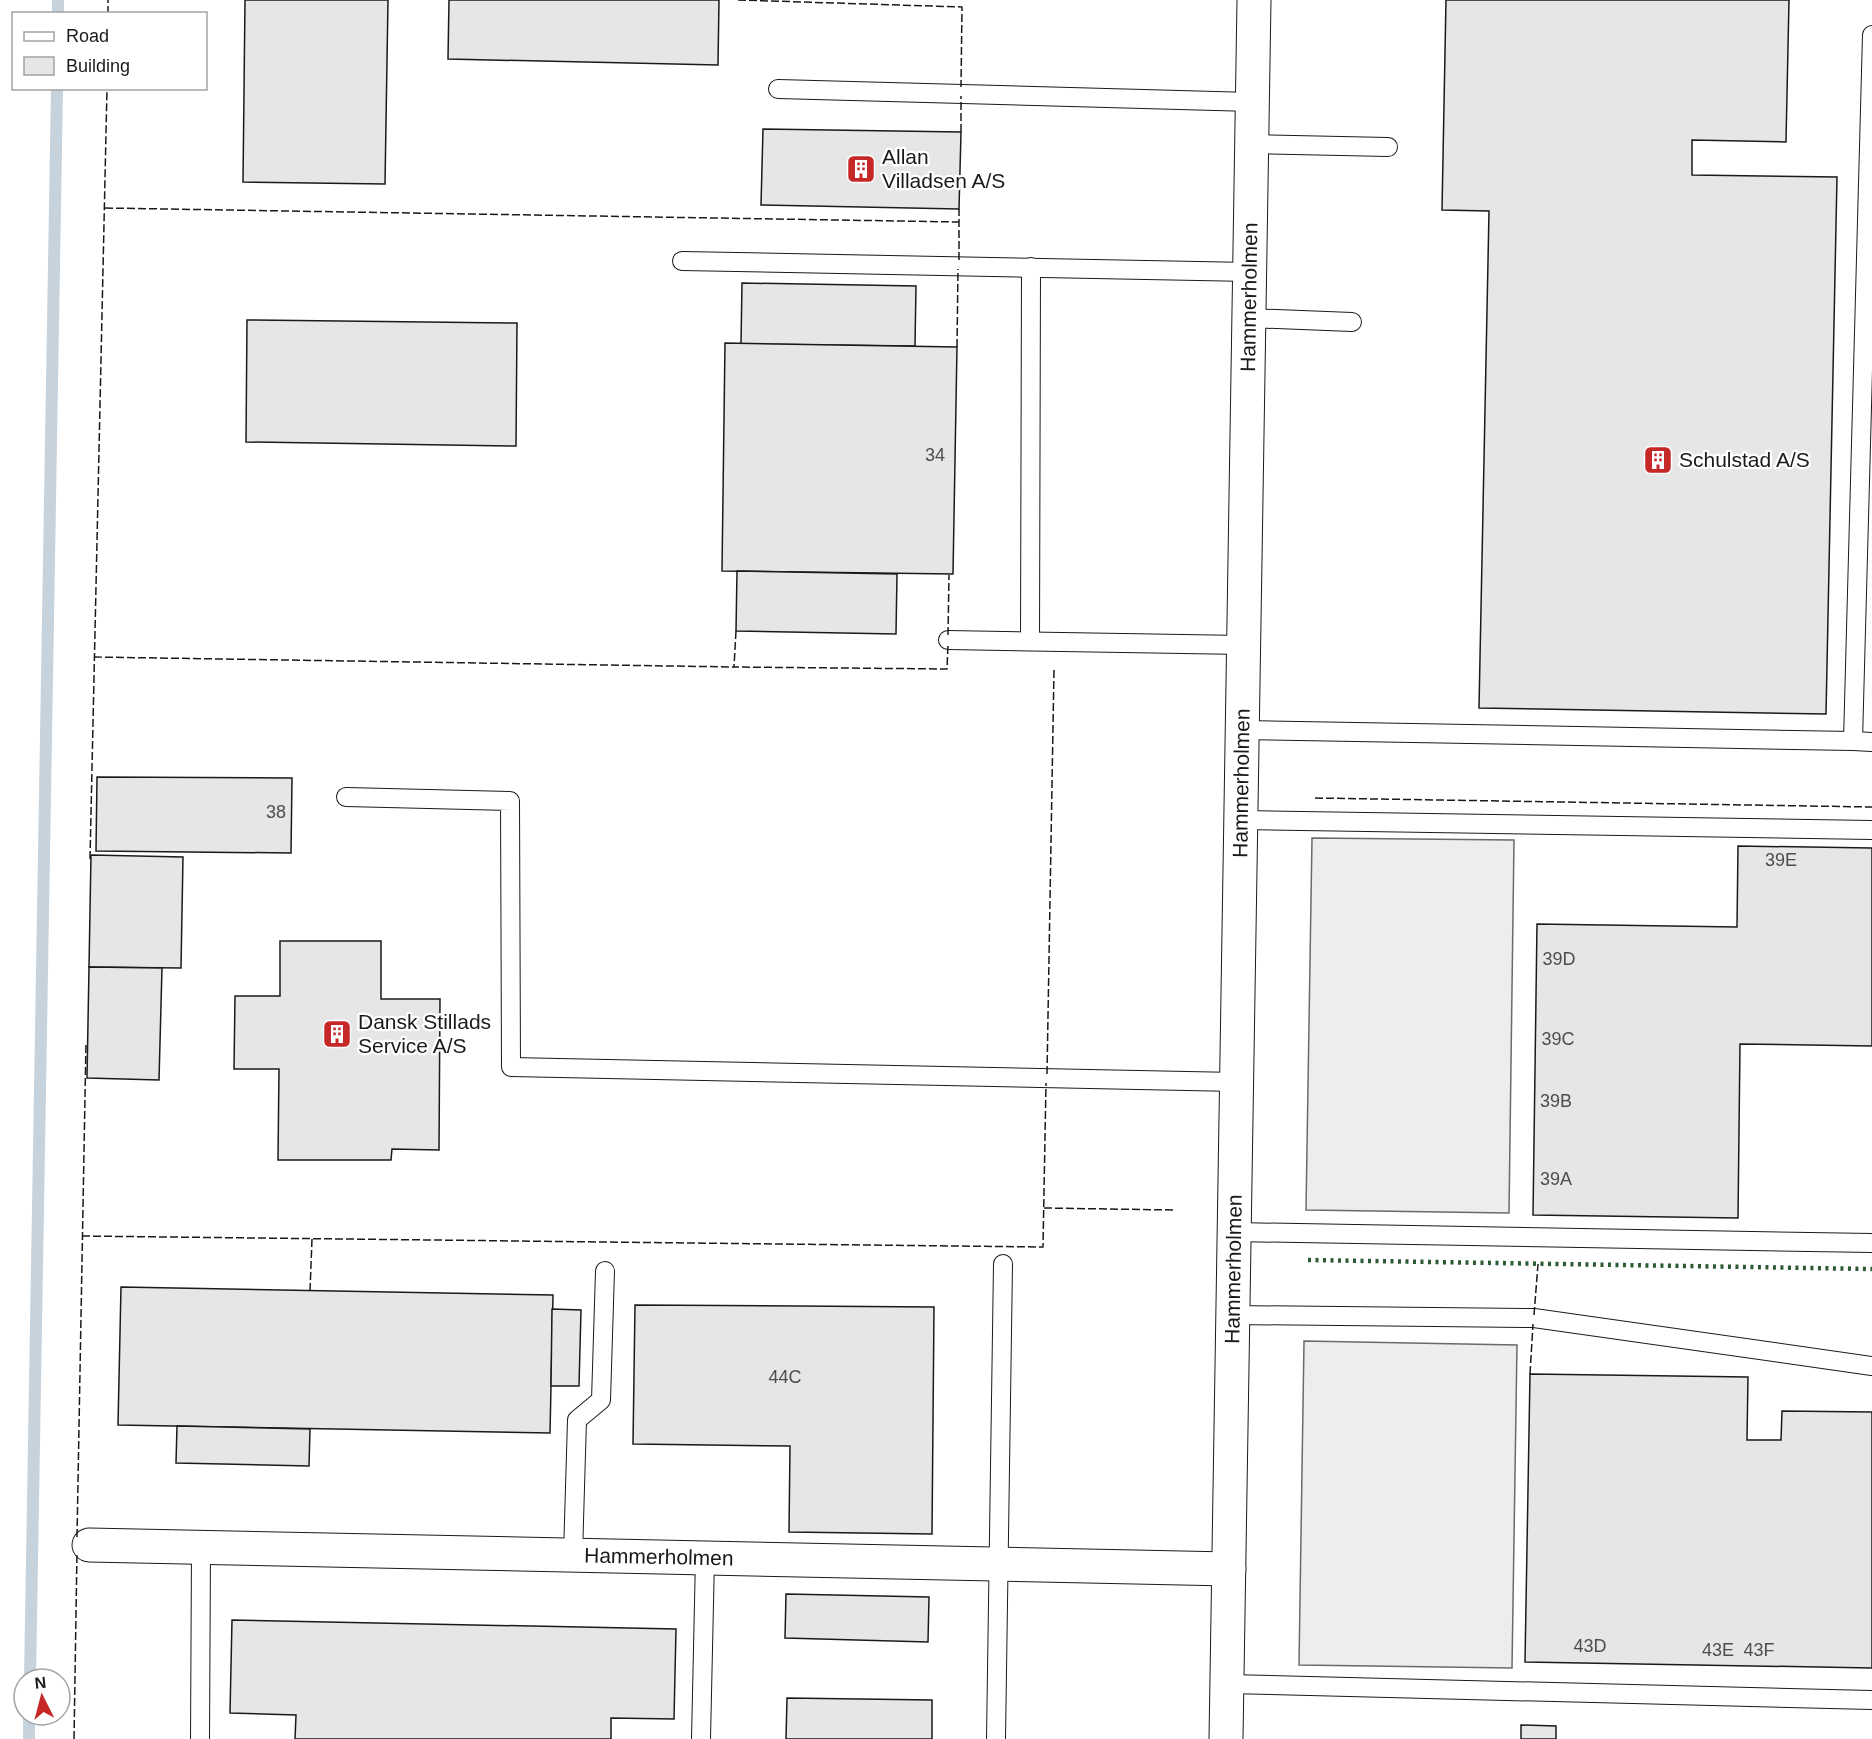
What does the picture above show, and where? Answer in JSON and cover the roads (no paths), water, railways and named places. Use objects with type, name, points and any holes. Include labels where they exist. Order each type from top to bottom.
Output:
[{"type":"street","name":"Hammerholmen","points":[[1226,1739],[1254,0]]},
{"type":"street","name":"Hammerholmen","points":[[89,1545],[1229,1569]]},
{"type":"lane","points":[[1853,741],[1869,222],[1872,35]]},
{"type":"lane","points":[[778,89],[1252,102]]},
{"type":"lane","points":[[1252,144],[1389,147]]},
{"type":"lane","points":[[682,261],[1250,272]]},
{"type":"lane","points":[[1030,641],[1031,267]]},
{"type":"lane","points":[[1249,318],[1352,322]]},
{"type":"lane","points":[[948,640],[1244,645]]},
{"type":"lane","points":[[1242,730],[1872,742]]},
{"type":"lane","points":[[346,797],[510,801],[511,1067],[1236,1082]]},
{"type":"lane","points":[[1241,820],[1872,830]]},
{"type":"lane","points":[[1234,1232],[1872,1242]]},
{"type":"lane","points":[[996,1739],[1002,1264]]},
{"type":"lane","points":[[573,1555],[577,1420],[601,1400],[605,1271]]},
{"type":"lane","points":[[1233,1315],[1534,1318],[1872,1366]]},
{"type":"lane","points":[[200,1739],[201,1548]]},
{"type":"lane","points":[[701,1739],[705,1558]]},
{"type":"lane","points":[[1227,1684],[1872,1700]]},
{"type":"waterway","points":[[58,0],[58,12]]},
{"type":"waterway","points":[[30,1667],[57,90]]},
{"type":"waterway","points":[[29,1727],[29,1739]]},
{"type":"place","name":"Allan Villadsen A/S","points":[[861,169]]},
{"type":"place","name":"Schulstad A/S","points":[[1658,460]]},
{"type":"place","name":"Dansk Stillads Service A/S","points":[[337,1034]]}]
